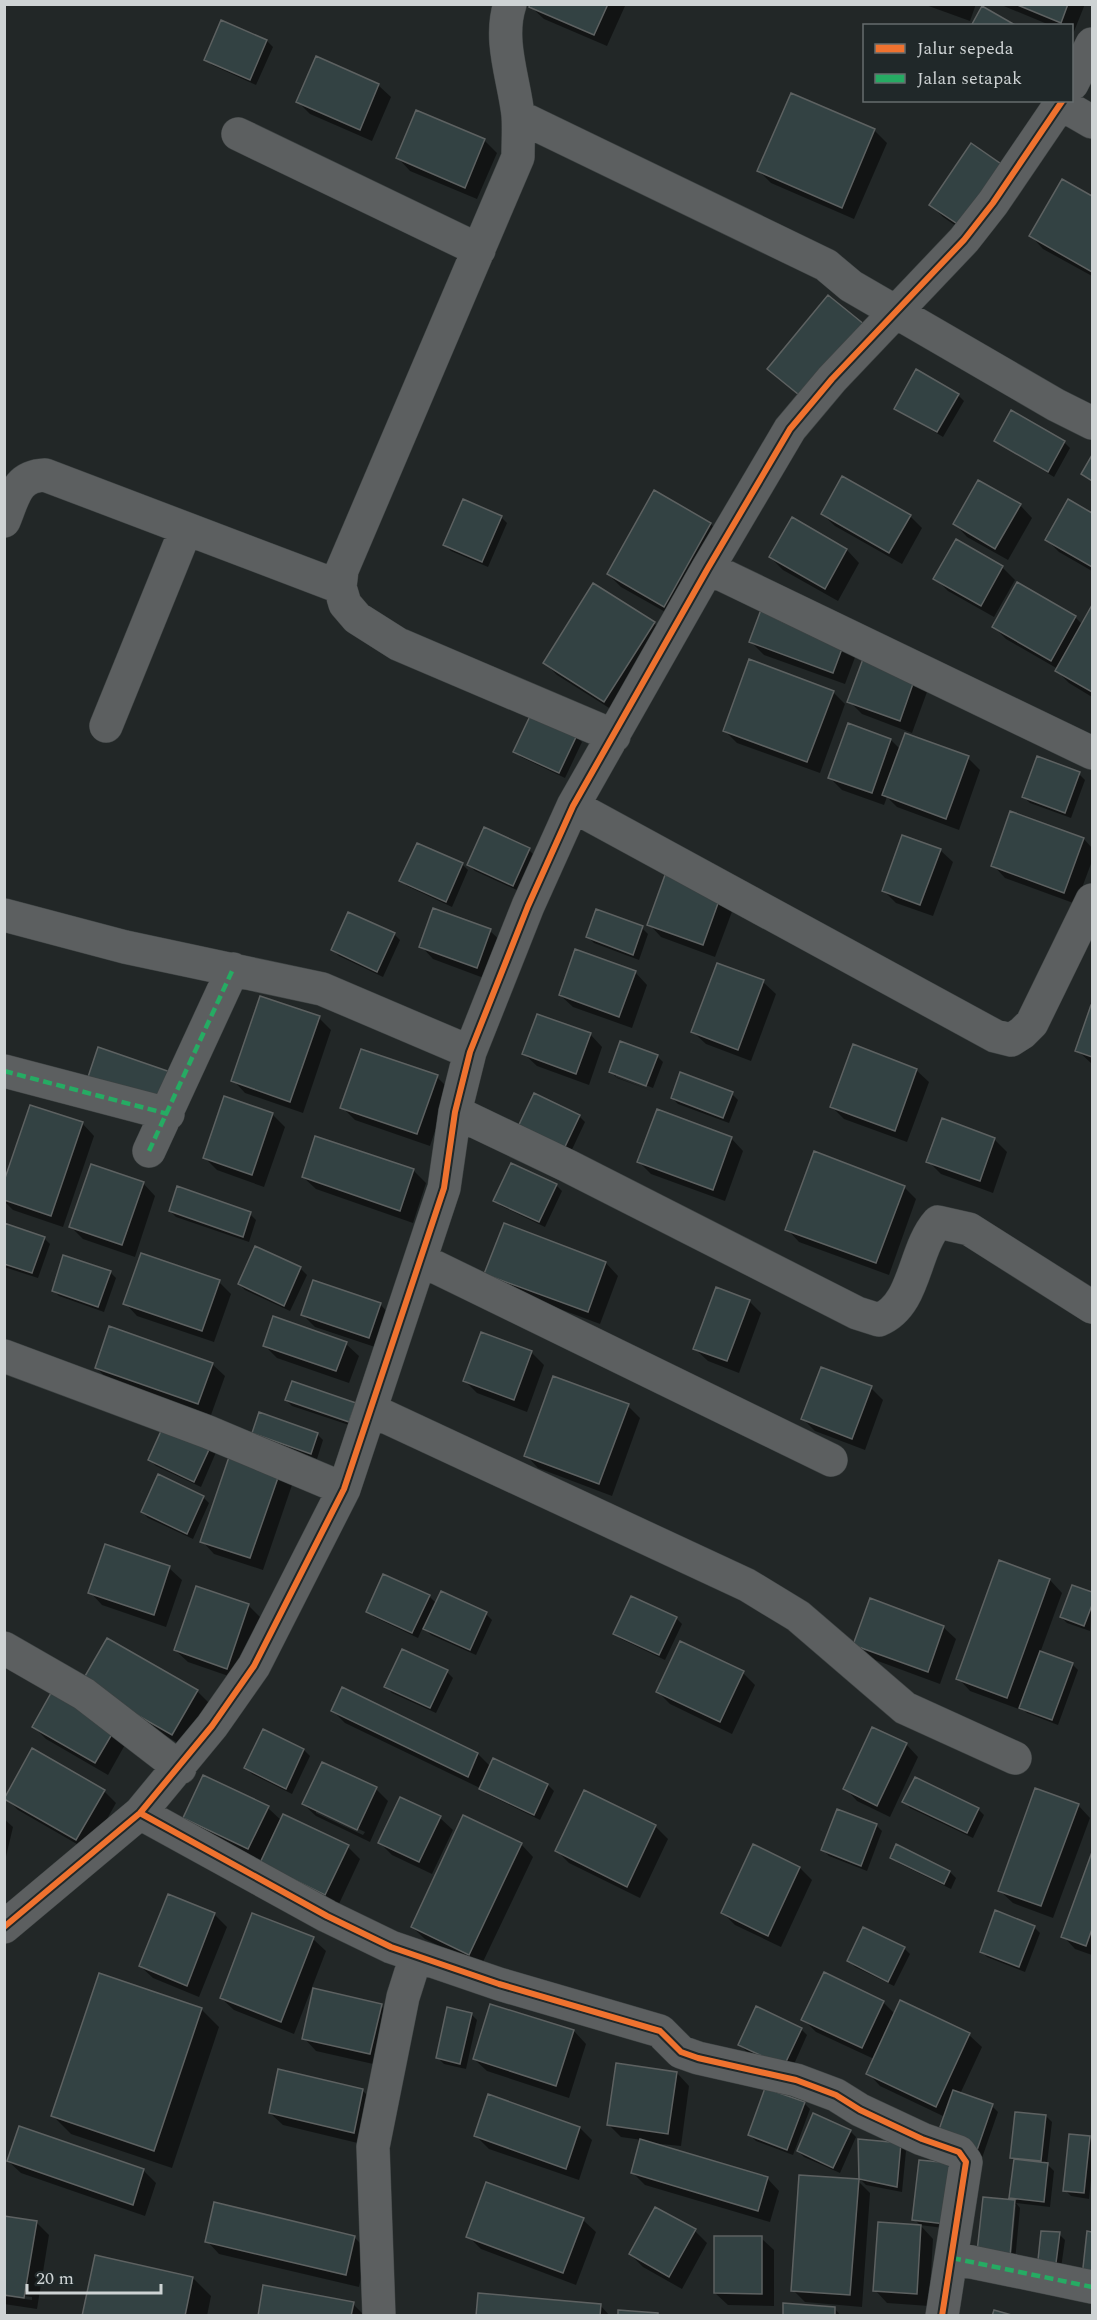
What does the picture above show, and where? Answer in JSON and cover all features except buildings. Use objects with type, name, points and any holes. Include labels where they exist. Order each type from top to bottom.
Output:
[{"type":"street","points":[[510,4],[507,14],[507,52],[518,116],[518,157],[342,570],[340,587],[345,604],[357,618],[398,644],[614,736]]},
{"type":"street","points":[[1073,81],[1092,44]]},
{"type":"street","points":[[4,1927],[140,1813],[180,1768],[254,1666],[344,1488],[444,1188],[455,1112],[470,1052],[528,906],[573,806],[790,429],[831,379],[964,240],[993,203],[1061,102]]},
{"type":"street","points":[[1071,102],[1092,122]]},
{"type":"street","points":[[518,116],[826,265],[851,286],[1056,405],[1092,423]]},
{"type":"street","points":[[238,134],[479,250]]},
{"type":"street","points":[[4,521],[21,483],[31,476],[45,476],[340,587]]},
{"type":"street","points":[[106,726],[186,529]]},
{"type":"street","points":[[708,568],[1092,753]]},
{"type":"street","points":[[573,806],[995,1036],[1011,1040],[1032,1023],[1092,900]]},
{"type":"street","points":[[4,915],[124,947],[322,989],[470,1052]]},
{"type":"street","points":[[150,1151],[233,969]]},
{"type":"street","points":[[4,1071],[168,1114]]},
{"type":"street","points":[[455,1112],[568,1166],[857,1313],[879,1320],[891,1315],[902,1301],[928,1233],[938,1222],[969,1229],[1092,1307]]},
{"type":"street","points":[[421,1260],[831,1460]]},
{"type":"street","points":[[4,1356],[208,1432],[344,1488]]},
{"type":"street","points":[[371,1410],[747,1585],[798,1616],[905,1708],[1015,1758]]},
{"type":"street","points":[[4,1648],[84,1694],[180,1768]]},
{"type":"street","points":[[140,1813],[327,1916],[416,1956],[499,1984],[660,2031],[675,2048],[690,2055],[796,2080],[836,2095],[860,2110],[922,2139],[959,2152],[966,2162],[942,2316]]},
{"type":"street","points":[[379,2316],[373,2147],[403,1997],[416,1956]]},
{"type":"street","points":[[952,2258],[1092,2288]]},
{"type":"marked path","points":[[149,1151],[233,969]]},
{"type":"marked path","points":[[4,1071],[168,1114]]},
{"type":"marked path","points":[[952,2258],[1092,2287]]},
{"type":"cycle path","points":[[4,1927],[140,1813],[212,1726],[254,1666],[344,1489],[444,1188],[455,1112],[470,1052],[528,906],[573,806],[790,429],[832,379],[964,240],[993,203],[1062,102]]},
{"type":"cycle path","points":[[140,1813],[327,1916],[391,1947],[499,1984],[660,2031],[681,2052],[698,2058],[796,2080],[836,2095],[860,2110],[922,2139],[959,2152],[966,2162],[942,2316]]}]
